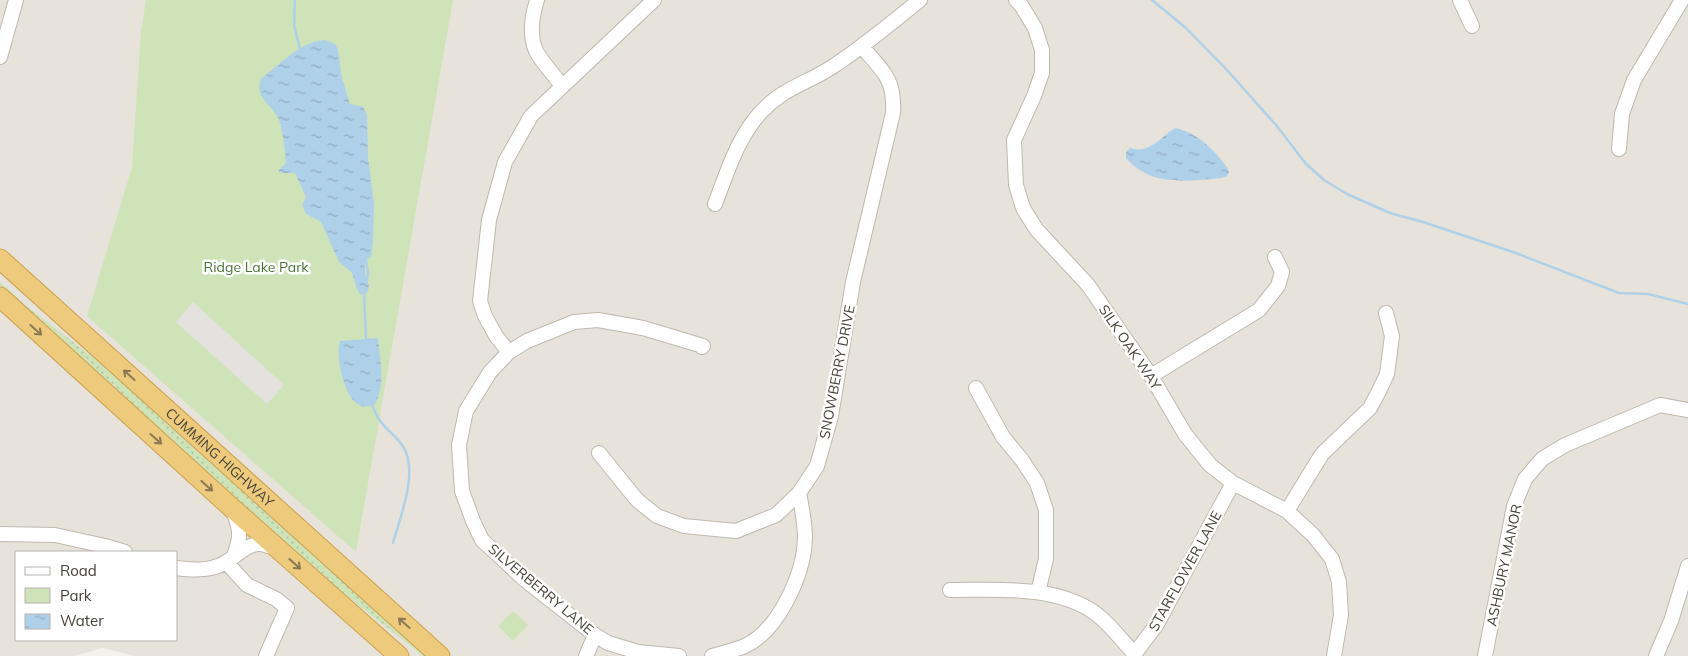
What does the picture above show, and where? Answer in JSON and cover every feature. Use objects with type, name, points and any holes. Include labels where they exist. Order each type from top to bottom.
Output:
[{"type":"highway","name":"CUMMING HIGHWAY","points":[[0,259],[440,656]]},
{"type":"highway","points":[[0,297],[232,508],[399,656]]},
{"type":"street","points":[[0,57],[16,0]]},
{"type":"street","points":[[537,0],[534,9],[532,33],[536,51],[562,86]]},
{"type":"street","points":[[509,352],[496,336],[484,316],[480,301],[489,220],[504,162],[531,116],[654,0]]},
{"type":"street","points":[[714,204],[742,137],[760,113],[777,96],[829,69],[862,47],[920,0]]},
{"type":"street","name":"SILK OAK WAY","points":[[1016,0],[1035,28],[1042,50],[1042,73],[1014,140],[1016,185],[1023,208],[1036,229],[1088,284],[1151,376],[1185,434],[1210,465],[1233,483],[1286,511],[1313,535],[1332,559],[1339,582],[1341,615],[1334,656]]},
{"type":"street","points":[[1460,0],[1472,26]]},
{"type":"street","points":[[1619,149],[1622,114],[1634,80],[1682,0]]},
{"type":"street","name":"SNOWBERRY DRIVE","points":[[599,453],[637,500],[657,516],[684,526],[736,531],[776,515],[798,493],[818,466],[831,416],[853,282],[892,113],[894,96],[885,73],[862,47]]},
{"type":"street","points":[[1151,376],[1259,310],[1278,286],[1282,272],[1275,257]]},
{"type":"street","points":[[1286,511],[1322,454],[1370,408],[1379,391],[1387,374],[1392,336],[1386,313]]},
{"type":"street","name":"SILVERBERRY LANE","points":[[678,656],[638,652],[608,643],[594,635],[525,580],[482,540],[472,521],[462,491],[459,445],[466,411],[490,372],[509,352],[526,341],[574,322],[598,320],[643,328],[702,347]]},
{"type":"street","points":[[976,388],[1003,437],[1022,460],[1037,483],[1046,510],[1046,559],[1038,592]]},
{"type":"street","name":"ASHBURY MANOR","points":[[1485,656],[1514,506],[1525,479],[1542,459],[1565,445],[1660,405],[1688,410]]},
{"type":"street","name":"STARFLOWER LANE","points":[[1134,655],[1157,624],[1233,483]]},
{"type":"street","points":[[712,656],[746,651],[784,607],[798,575],[805,540],[803,513],[798,493]]},
{"type":"street","points":[[230,559],[240,537],[240,528],[232,508]]},
{"type":"street","points":[[0,534],[54,535],[122,551]]},
{"type":"street","points":[[178,568],[205,569],[230,559],[252,546],[261,544],[278,549]]},
{"type":"street","points":[[230,559],[247,585],[276,599],[287,608],[266,656]]},
{"type":"street","points":[[1656,656],[1671,621],[1688,566]]},
{"type":"street","points":[[950,590],[1038,592],[1074,601],[1096,614],[1134,655]]},
{"type":"street","points":[[586,656],[594,635]]},
{"type":"street","points":[[602,656],[608,643]]},
{"type":"shaded area","points":[[0,0],[1688,0],[1688,656],[135,656],[102,648],[75,656],[0,656]]},
{"type":"shaded area","points":[[193,302],[284,385],[267,404],[176,322]]},
{"type":"shaded area","points":[[555,611],[581,632],[576,638],[550,617]]},
{"type":"green space","name":"Ridge Lake Park","points":[[146,0],[453,0],[356,552],[87,316],[132,167],[141,31]]},
{"type":"green space","points":[[0,282],[25,305],[151,402],[434,656],[423,656],[314,570],[0,289]]},
{"type":"green space","points":[[513,611],[528,625],[513,641],[498,626]]},
{"type":"water","points":[[325,40],[335,44],[338,49],[342,78],[350,104],[363,107],[367,115],[368,157],[374,205],[371,257],[366,260],[365,266],[369,285],[366,294],[360,294],[352,273],[339,262],[321,222],[306,214],[302,205],[306,197],[295,173],[282,173],[278,171],[286,163],[279,120],[262,96],[259,86],[261,79],[299,49],[316,41]]},
{"type":"water","points":[[1175,128],[1191,134],[1212,149],[1228,169],[1227,176],[1182,181],[1158,178],[1146,174],[1126,158],[1126,152],[1130,148],[1143,149],[1149,147]]},
{"type":"water","points":[[378,338],[381,380],[378,396],[375,404],[369,406],[359,405],[349,394],[342,376],[339,356],[340,341]]},
{"type":"waterway","points":[[295,0],[294,25],[300,49]]},
{"type":"waterway","points":[[1152,0],[1186,28],[1227,70],[1276,125],[1306,164],[1324,180],[1347,194],[1390,213],[1513,252],[1619,293],[1648,294],[1688,304]]},
{"type":"waterway","points":[[366,260],[367,280]]},
{"type":"waterway","points":[[364,294],[366,339]]},
{"type":"waterway","points":[[372,405],[381,423],[402,445],[407,455],[409,467],[407,494],[393,543]]}]
